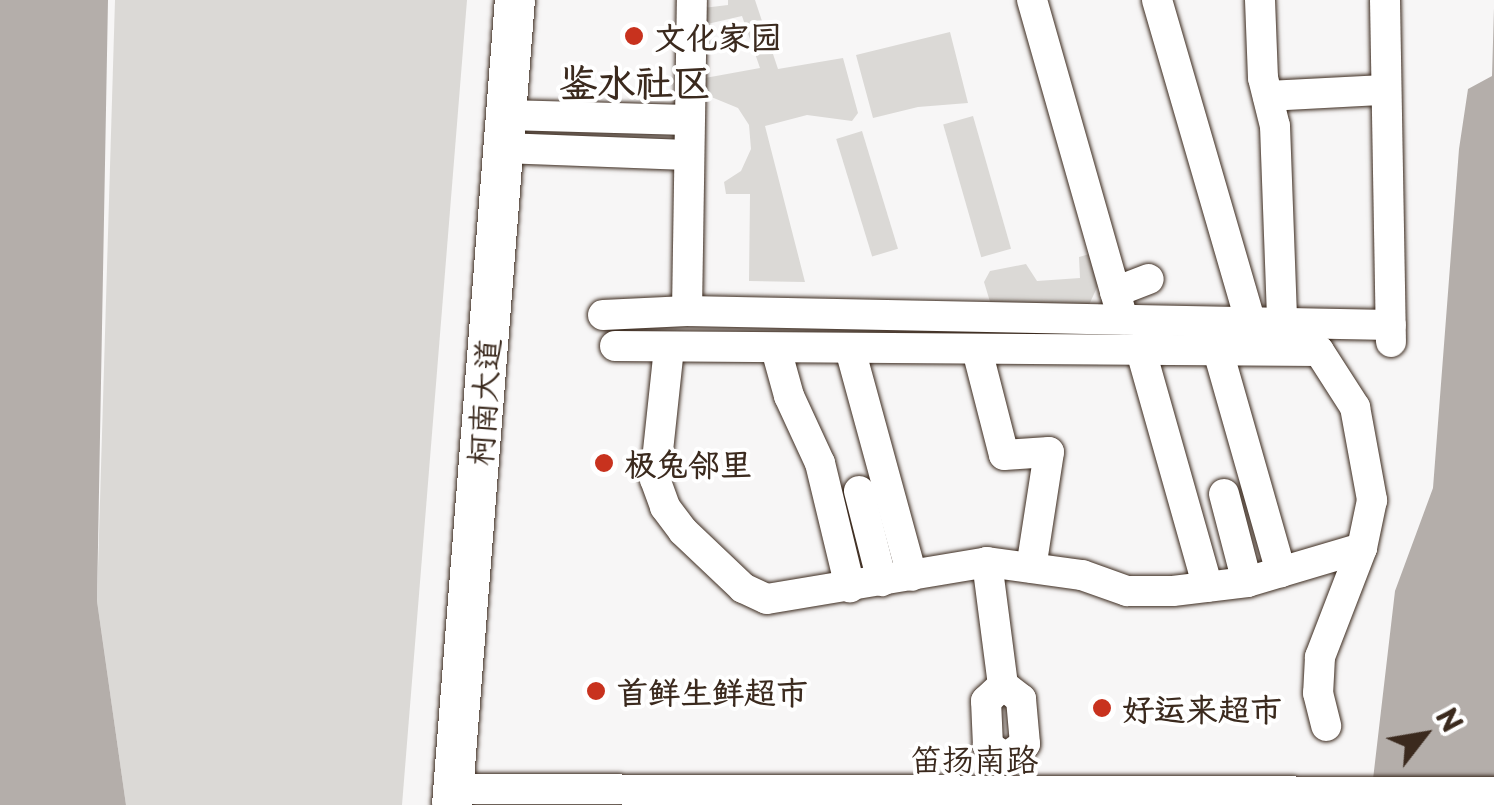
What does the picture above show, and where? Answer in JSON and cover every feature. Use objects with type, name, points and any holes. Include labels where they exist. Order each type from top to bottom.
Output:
[{"type":"main road","name":"柯南大道","points":[[453,797],[515,0]]},
{"type":"street","points":[[687,311],[692,0]]},
{"type":"street","points":[[1032,0],[1119,305]]},
{"type":"street","points":[[1157,0],[1250,320]]},
{"type":"street","points":[[1260,0],[1268,96],[1275,126],[1282,321]]},
{"type":"street","points":[[603,315],[1119,305],[1391,333],[1385,0]]},
{"type":"street","points":[[1268,96],[1384,90]]},
{"type":"street","points":[[504,132],[688,120]]},
{"type":"street","points":[[504,132],[688,155]]},
{"type":"street","points":[[1119,305],[1149,279]]},
{"type":"street","points":[[615,346],[1319,352],[1355,407],[1372,500],[1362,548],[1320,656],[1318,694],[1326,726]]},
{"type":"street","points":[[669,348],[655,480],[665,507],[683,532],[743,588],[766,599],[987,562],[1082,575],[1127,591],[1208,587],[1247,582],[1362,548]]},
{"type":"street","points":[[776,349],[789,396],[820,462],[850,587]]},
{"type":"street","points":[[850,349],[897,578]]},
{"type":"street","points":[[976,350],[1004,455],[1049,452],[1031,568]]},
{"type":"street","points":[[1141,350],[1208,587]]},
{"type":"street","points":[[1218,351],[1282,572]]},
{"type":"street","points":[[859,491],[897,578]]},
{"type":"street","points":[[1224,494],[1247,582]]},
{"type":"street","points":[[987,562],[1003,685],[1021,698],[1025,744],[1006,758],[1006,794]]},
{"type":"street","name":"笛扬南路","points":[[453,797],[1006,794],[1063,799],[1494,792]]},
{"type":"shaded area","points":[[0,0],[108,0],[97,601],[126,805],[0,805]]},
{"type":"shaded area","points":[[115,0],[467,0],[402,805],[126,805],[97,601]]},
{"type":"shaded area","points":[[728,0],[755,0],[778,69],[843,58],[858,113],[852,121],[807,115],[765,126],[805,282],[749,281],[750,194],[726,194],[724,182],[741,171],[751,149],[749,125],[738,108],[704,94],[705,78],[760,68],[742,16],[703,25],[703,8],[728,5]]},
{"type":"shaded area","points":[[1494,8],[1494,805],[1370,805],[1395,591],[1433,488],[1459,149],[1468,89],[1492,76]]},
{"type":"shaded area","points":[[950,32],[968,103],[918,107],[873,118],[856,55]]},
{"type":"shaded area","points":[[973,116],[1011,249],[981,257],[943,125]]},
{"type":"shaded area","points":[[862,131],[898,249],[872,257],[836,139]]},
{"type":"shaded area","points":[[1093,253],[1103,274],[1089,305],[991,305],[984,282],[990,271],[1026,264],[1037,281],[1080,278],[1079,257]]},
{"type":"place","name":"文化家园","points":[[634,36]]},
{"type":"place","name":"极兔邻里","points":[[604,463]]},
{"type":"place","name":"首鲜生鲜超市","points":[[596,691]]},
{"type":"place","name":"好运来超市","points":[[1102,708]]},
{"type":"district","name":"鉴水社区","points":[[635,81]]}]
